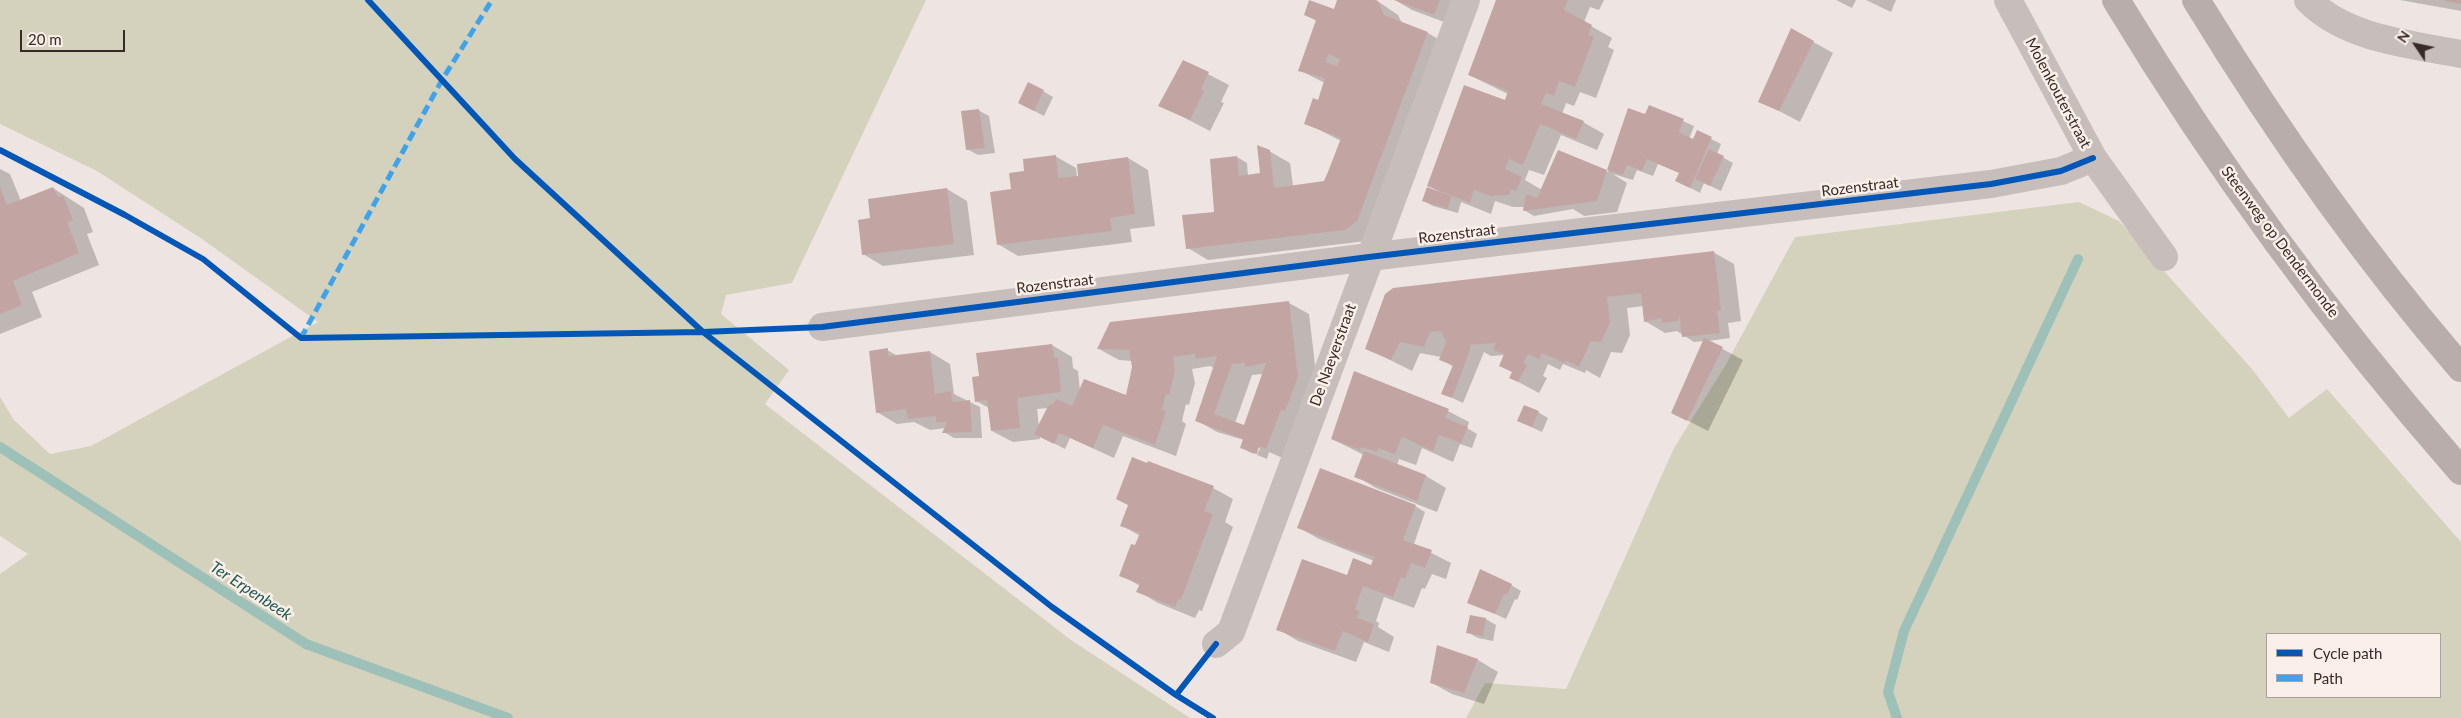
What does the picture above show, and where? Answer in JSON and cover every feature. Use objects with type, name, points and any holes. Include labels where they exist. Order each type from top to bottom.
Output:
[{"type":"main road","name":"Steenweg op Dendermonde","points":[[2116,0],[2171,90],[2245,198],[2397,398],[2461,471]]},
{"type":"main road","points":[[2196,0],[2302,163],[2398,291],[2461,368]]},
{"type":"street","name":"De Naeyerstraat","points":[[1216,644],[1231,632],[1466,0]]},
{"type":"street","name":"Molenkouterstraat","points":[[2008,0],[2093,158],[2164,257]]},
{"type":"street","points":[[2308,0],[2343,24],[2378,38],[2461,54]]},
{"type":"street","name":"Rozenstraat","points":[[822,327],[1369,257],[1992,184],[2061,172],[2093,158]]},
{"type":"shaded area","points":[[0,0],[926,0],[792,283],[726,295],[721,314],[789,370],[765,404],[1071,640],[1190,718],[0,718],[0,574],[28,554],[0,536],[0,397],[14,420],[50,454],[91,446],[318,322],[202,239],[97,171],[0,124]]},
{"type":"shaded area","points":[[2079,202],[2119,221],[2252,369],[2289,418],[2327,389],[2461,542],[2461,718],[1466,718],[1485,683],[1566,689],[1674,448],[1725,366],[1795,237]]},
{"type":"building","points":[[1309,0],[1334,9],[1337,0],[1374,0],[1378,1],[1384,15],[1428,32],[1357,221],[1345,230],[1186,249],[1182,215],[1214,212],[1210,159],[1237,156],[1239,176],[1260,173],[1257,145],[1270,150],[1274,188],[1324,181],[1341,138],[1304,124],[1313,98],[1318,100],[1325,78],[1298,71],[1316,20],[1304,15]],"holes":[[[1328,54],[1340,59],[1337,66],[1326,62]]]},
{"type":"building","points":[[1394,0],[1440,0],[1434,15]]},
{"type":"building","points":[[1496,0],[1568,0],[1564,10],[1592,25],[1588,35],[1594,37],[1575,87],[1559,81],[1554,96],[1546,93],[1541,104],[1584,121],[1576,139],[1540,124],[1523,165],[1509,159],[1505,169],[1522,177],[1516,191],[1511,189],[1509,195],[1491,196],[1474,190],[1470,203],[1427,186],[1464,85],[1505,100],[1508,91],[1468,75]]},
{"type":"building","points":[[2461,0],[2461,4],[2445,1]]},
{"type":"building","points":[[1791,28],[1814,41],[1779,111],[1758,102]]},
{"type":"building","points":[[1183,60],[1209,72],[1201,89],[1204,91],[1190,120],[1158,106]]},
{"type":"building","points":[[1028,82],[1044,90],[1034,111],[1018,103]]},
{"type":"building","points":[[1649,105],[1684,119],[1679,132],[1693,139],[1697,130],[1712,137],[1690,188],[1675,181],[1679,173],[1647,159],[1642,171],[1627,165],[1623,175],[1607,170],[1628,108],[1645,114]]},
{"type":"building","points":[[979,109],[985,148],[966,150],[961,111]]},
{"type":"building","points":[[1709,149],[1724,156],[1710,186],[1695,179]]},
{"type":"building","points":[[1558,150],[1607,170],[1597,201],[1523,211],[1526,194],[1537,198]]},
{"type":"building","points":[[1056,155],[1058,178],[1078,176],[1077,164],[1128,157],[1135,214],[1110,218],[1112,231],[997,245],[990,192],[1011,189],[1009,173],[1024,171],[1023,159]]},
{"type":"building","points":[[0,187],[7,205],[53,187],[58,197],[63,195],[73,220],[67,222],[79,253],[13,281],[22,305],[0,314]]},
{"type":"building","points":[[1427,187],[1451,196],[1448,209],[1422,201]]},
{"type":"building","points":[[947,188],[954,244],[862,255],[858,220],[870,218],[868,199]]},
{"type":"building","points":[[1714,251],[1721,310],[1717,311],[1720,333],[1682,337],[1679,315],[1678,321],[1662,323],[1661,318],[1644,322],[1641,293],[1607,297],[1610,323],[1601,342],[1591,341],[1579,367],[1565,360],[1564,363],[1542,353],[1539,359],[1528,354],[1523,363],[1527,365],[1518,382],[1509,378],[1512,372],[1499,366],[1504,354],[1493,350],[1496,343],[1470,345],[1470,350],[1452,398],[1441,394],[1453,365],[1439,360],[1446,342],[1441,331],[1430,332],[1424,347],[1400,342],[1391,360],[1365,349],[1385,294],[1393,288]]},
{"type":"building","points":[[1289,301],[1298,377],[1285,411],[1281,410],[1266,449],[1259,446],[1257,454],[1240,448],[1243,439],[1195,421],[1217,356],[1195,359],[1195,354],[1173,357],[1175,371],[1169,395],[1166,394],[1162,409],[1166,411],[1155,445],[1103,425],[1093,448],[1059,433],[1054,444],[1034,434],[1048,406],[1057,399],[1072,406],[1084,379],[1126,395],[1132,367],[1129,350],[1097,349],[1110,322]],"holes":[[[1245,363],[1245,367],[1266,363],[1244,425],[1214,414],[1232,364]]]},
{"type":"building","points":[[1704,338],[1723,347],[1687,421],[1671,413]]},
{"type":"building","points":[[1052,344],[1054,358],[1058,358],[1061,392],[1017,398],[1020,428],[991,431],[987,400],[975,402],[972,377],[979,376],[976,353]]},
{"type":"building","points":[[888,348],[888,356],[930,351],[935,394],[951,391],[953,402],[970,400],[972,432],[942,433],[947,422],[936,422],[936,416],[908,419],[906,409],[876,413],[869,351]]},
{"type":"building","points":[[1354,371],[1449,409],[1445,418],[1468,427],[1461,443],[1439,435],[1433,451],[1402,437],[1395,454],[1378,448],[1377,452],[1361,447],[1360,450],[1331,439]]},
{"type":"building","points":[[1524,405],[1539,411],[1532,427],[1517,421]]},
{"type":"building","points":[[1364,451],[1426,475],[1417,501],[1354,477]]},
{"type":"building","points":[[1132,457],[1147,463],[1148,461],[1214,486],[1204,511],[1213,514],[1181,600],[1178,599],[1175,607],[1136,592],[1140,584],[1119,576],[1131,544],[1135,545],[1140,533],[1120,526],[1128,505],[1116,499]]},
{"type":"building","points":[[1320,468],[1416,505],[1403,540],[1432,550],[1425,568],[1411,563],[1405,579],[1401,577],[1393,597],[1363,586],[1355,609],[1359,611],[1357,618],[1374,624],[1368,642],[1343,631],[1335,651],[1276,630],[1302,559],[1347,575],[1353,558],[1371,565],[1374,557],[1337,545],[1337,543],[1297,528]]},
{"type":"building","points":[[1480,569],[1512,584],[1507,595],[1504,594],[1495,614],[1467,603]]},
{"type":"building","points":[[1470,615],[1486,618],[1483,636],[1466,633]]},
{"type":"building","points":[[1437,645],[1478,659],[1464,693],[1430,683]]},
{"type":"waterway","points":[[1897,718],[1888,692],[1904,631],[2078,259]]},
{"type":"waterway","name":"Ter Erpenbeek","points":[[0,447],[306,644],[508,718]]},
{"type":"marked path","points":[[301,338],[442,80],[492,0]]},
{"type":"cycle path","points":[[368,0],[515,159],[703,332],[1052,607],[1176,695],[1213,718]]},
{"type":"cycle path","points":[[0,150],[125,215],[203,259],[301,338],[703,332],[822,327],[1369,257],[1991,184],[2061,171],[2093,158]]},
{"type":"cycle path","points":[[1176,695],[1216,644]]}]
